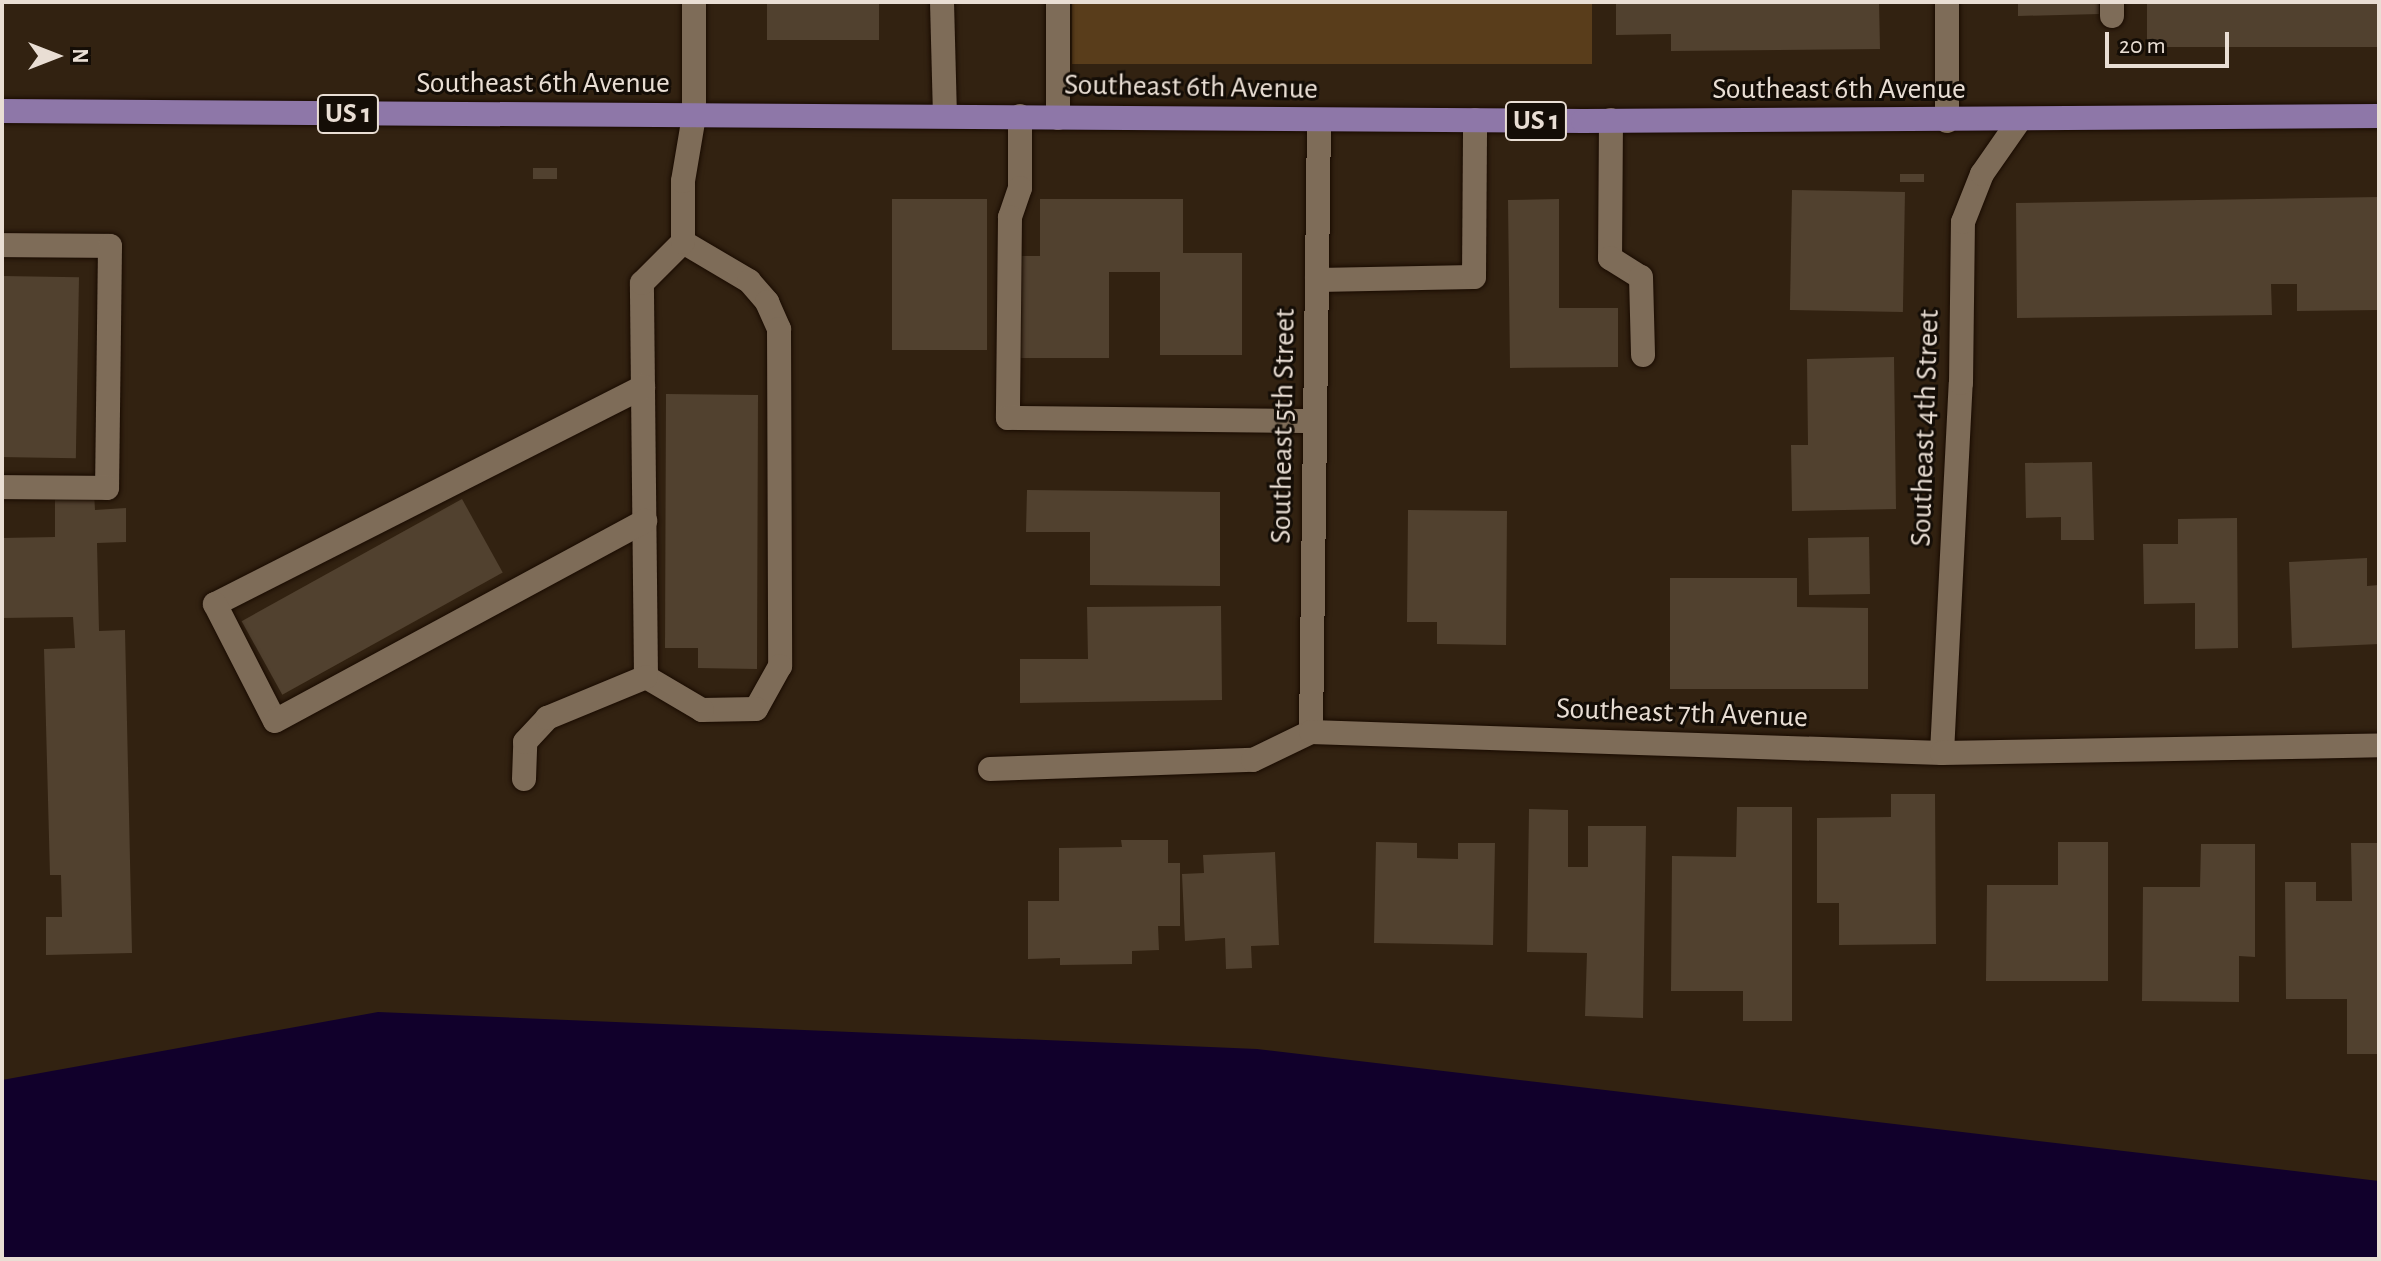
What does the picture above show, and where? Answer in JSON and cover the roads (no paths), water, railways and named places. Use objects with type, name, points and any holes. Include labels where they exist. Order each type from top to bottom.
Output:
[{"type":"main road","name":"Southeast 6th Avenue","points":[[2,111],[1319,120],[2019,121],[2379,116]]},
{"type":"street","points":[[646,677],[642,283],[683,242],[683,181],[694,116],[694,2]]},
{"type":"street","points":[[942,2],[945,116]]},
{"type":"street","points":[[1058,2],[1058,118]]},
{"type":"street","points":[[1947,2],[1947,121]]},
{"type":"street","points":[[1020,116],[1020,188],[1010,217],[1008,418],[1315,421]]},
{"type":"street","name":"Southeast 5th Street","points":[[1311,732],[1319,120]]},
{"type":"street","points":[[1317,280],[1474,277],[1475,120]]},
{"type":"street","points":[[1611,120],[1610,258],[1641,277],[1643,355]]},
{"type":"street","name":"Southeast 4th Street","points":[[1942,753],[1961,383],[1963,222],[1982,174],[2019,121]]},
{"type":"street","points":[[646,677],[702,710],[756,709],[780,666],[779,329],[767,302],[749,281],[683,242]]},
{"type":"street","points":[[2,245],[110,246],[107,488],[2,487]]},
{"type":"street","points":[[643,387],[215,604],[275,721],[645,521]]},
{"type":"street","points":[[524,779],[525,742],[547,718],[646,677]]},
{"type":"street","name":"Southeast 7th Avenue","points":[[990,769],[1253,760],[1311,732],[1942,753],[2379,745]]}]
